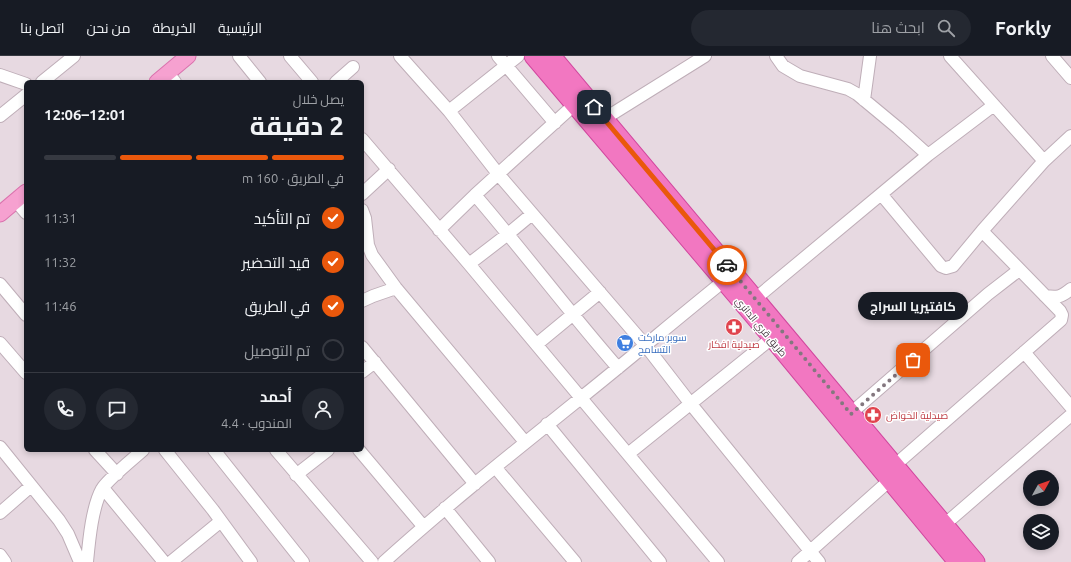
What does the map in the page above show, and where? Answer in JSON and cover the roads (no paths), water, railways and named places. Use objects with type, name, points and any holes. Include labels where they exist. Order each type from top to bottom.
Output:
[{"type":"highway","name":"طريق قري الدائري","points":[[533,56],[574,105],[728,277],[755,299],[851,414],[957,562]]},
{"type":"highway","name":"طريق قري الدائري","points":[[555,57],[728,277],[772,338],[892,473],[944,525],[976,562]]},
{"type":"main road","points":[[167,79],[188,56]]},
{"type":"main road","points":[[0,214],[21,196]]},
{"type":"street","points":[[44,80],[74,56]]},
{"type":"street","points":[[238,56],[258,80]]},
{"type":"street","points":[[290,56],[310,80]]},
{"type":"street","points":[[400,56],[449,112],[532,214],[646,346],[690,403],[819,562]]},
{"type":"street","points":[[498,56],[555,123]]},
{"type":"street","points":[[449,112],[518,56]]},
{"type":"street","points":[[604,119],[705,56]]},
{"type":"street","points":[[776,56],[783,66],[800,76],[848,89],[857,94],[928,155]]},
{"type":"street","points":[[864,100],[870,56]]},
{"type":"street","points":[[950,56],[1044,161]]},
{"type":"street","points":[[1052,56],[1071,78]]},
{"type":"street","points":[[338,80],[353,67]]},
{"type":"street","points":[[0,75],[24,83]]},
{"type":"street","points":[[0,116],[24,97]]},
{"type":"street","points":[[439,230],[475,195],[574,105]]},
{"type":"street","points":[[755,299],[928,155],[994,105]]},
{"type":"street","points":[[881,194],[941,266],[946,268],[953,266],[1044,161],[1071,137]]},
{"type":"street","points":[[364,141],[537,344],[718,562]]},
{"type":"street","points":[[364,192],[389,169]]},
{"type":"street","points":[[475,195],[618,368]]},
{"type":"street","points":[[21,196],[24,206]]},
{"type":"street","points":[[469,264],[532,214]]},
{"type":"street","points":[[364,215],[369,250],[396,288],[524,442]]},
{"type":"street","points":[[798,562],[892,473],[1061,320],[1062,315],[1060,311],[982,231]]},
{"type":"street","points":[[851,414],[988,294],[1019,270]]},
{"type":"street","points":[[392,559],[423,526],[524,442],[646,346],[728,277]]},
{"type":"street","points":[[0,284],[24,312]]},
{"type":"street","points":[[364,300],[396,288]]},
{"type":"street","points":[[1045,296],[1056,298],[1071,289]]},
{"type":"street","points":[[537,344],[600,292]]},
{"type":"street","points":[[628,454],[772,338]]},
{"type":"street","points":[[0,343],[24,371]]},
{"type":"street","points":[[364,349],[475,484]]},
{"type":"street","points":[[1024,352],[1071,407]]},
{"type":"street","points":[[364,370],[375,362]]},
{"type":"street","points":[[944,525],[1071,415]]},
{"type":"street","points":[[547,424],[660,562]]},
{"type":"street","points":[[0,447],[59,520],[68,534],[80,562]]},
{"type":"street","points":[[97,452],[117,474]]},
{"type":"street","points":[[87,562],[89,536],[102,488],[141,452]]},
{"type":"street","points":[[167,452],[252,562]]},
{"type":"street","points":[[216,452],[303,562]]},
{"type":"street","points":[[278,452],[372,562]]},
{"type":"street","points":[[296,475],[325,452]]},
{"type":"street","points":[[361,452],[423,526]]},
{"type":"street","points":[[495,467],[575,562]]},
{"type":"street","points":[[0,513],[31,486]]},
{"type":"street","points":[[102,488],[164,562]]},
{"type":"street","points":[[445,508],[488,562]]},
{"type":"street","points":[[171,562],[221,521]]},
{"type":"street","points":[[0,555],[5,562]]},
{"type":"place","name":"صيدلية افكار","points":[[734,327]]},
{"type":"place","name":"سوبر ماركت التسامح","points":[[625,343]]},
{"type":"place","name":"كافتيريا السراج","points":[[913,360]]},
{"type":"place","name":"صيدلية الخواض","points":[[873,415]]}]
